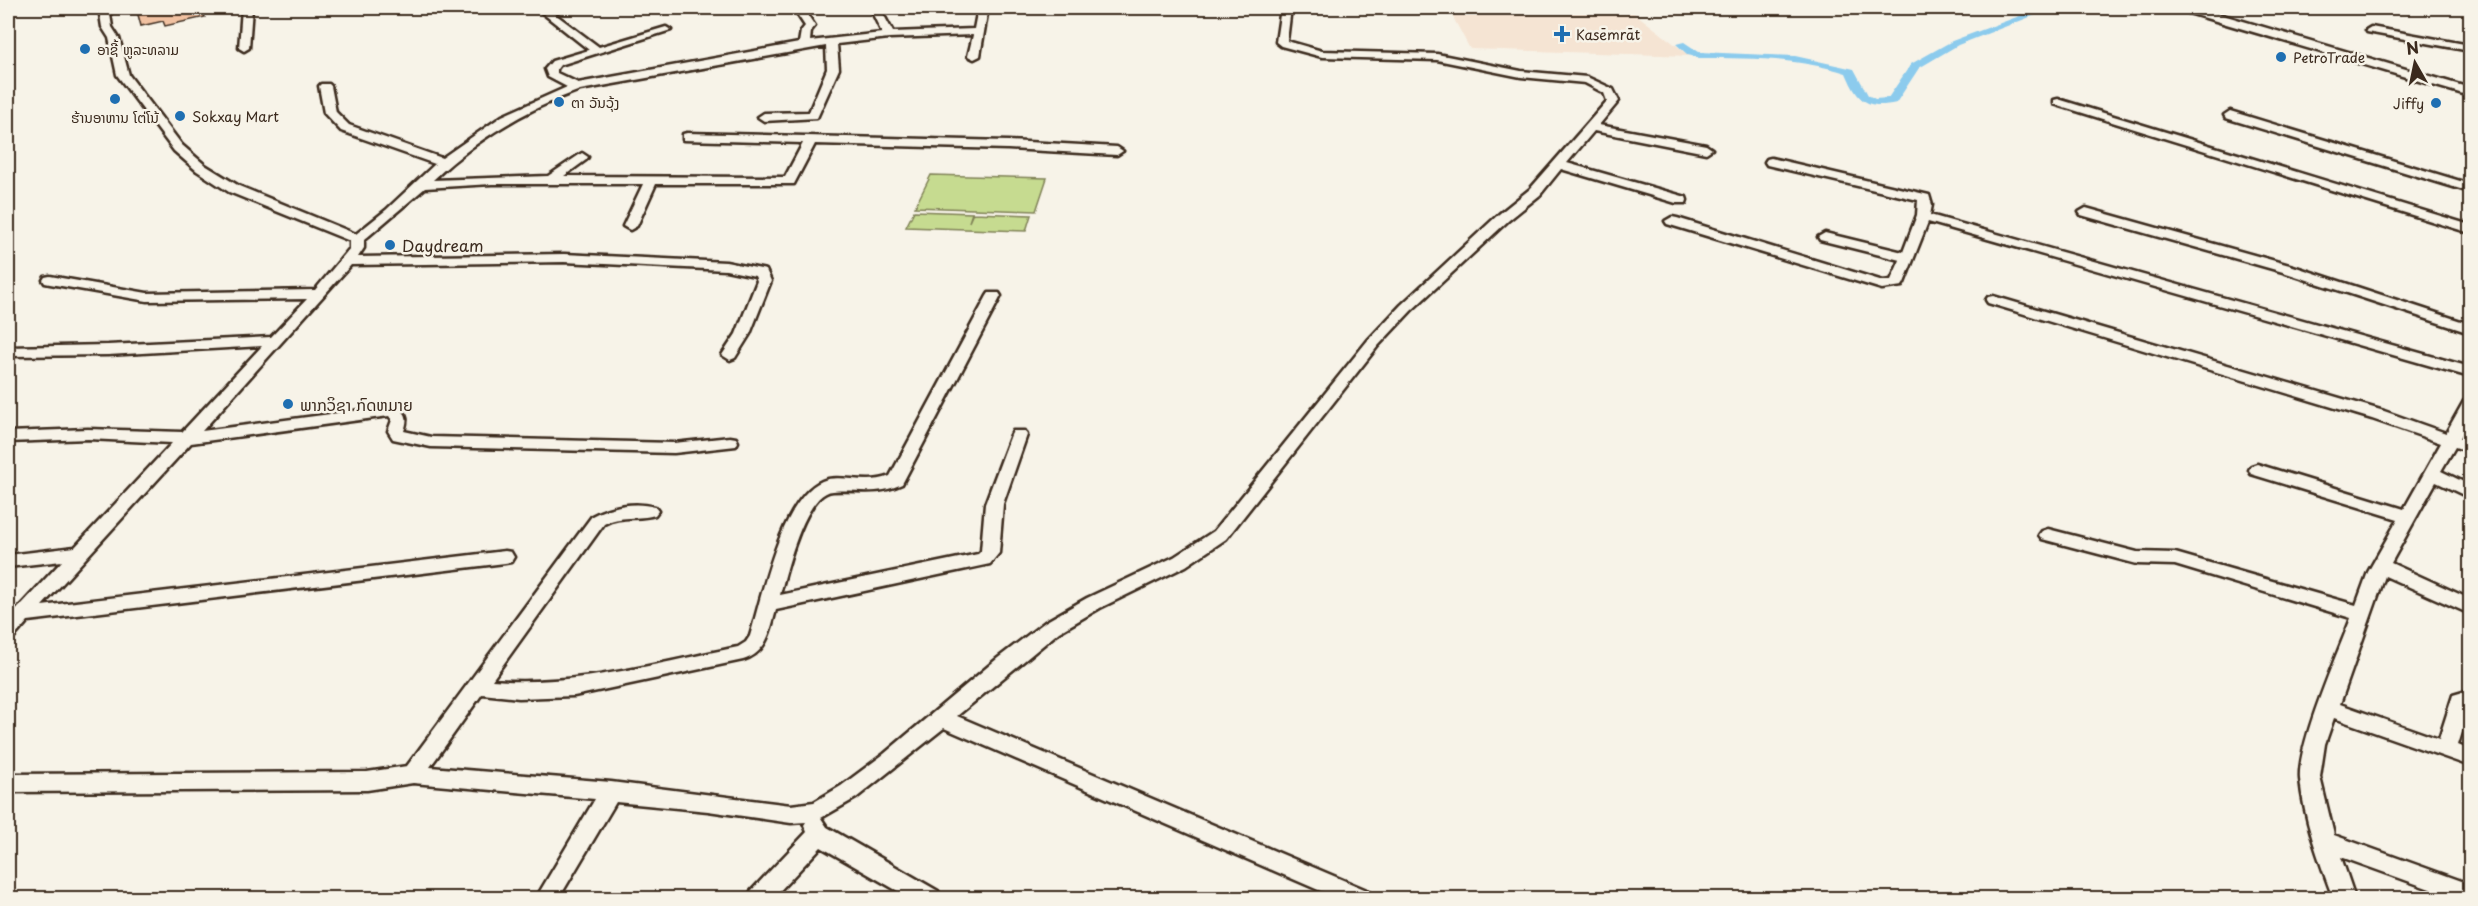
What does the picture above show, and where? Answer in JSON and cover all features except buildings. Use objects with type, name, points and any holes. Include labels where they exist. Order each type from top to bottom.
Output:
[{"type":"main road","points":[[2187,8],[2470,92]]},
{"type":"street","points":[[106,8],[107,27],[114,38],[123,75],[154,119],[201,168],[234,189],[357,239]]},
{"type":"street","points":[[244,48],[244,18],[247,8]]},
{"type":"street","points":[[542,8],[597,51]]},
{"type":"street","points":[[798,8],[810,26],[806,31],[804,45]]},
{"type":"street","points":[[878,8],[876,10],[889,36]]},
{"type":"street","points":[[974,56],[983,8]]},
{"type":"street","points":[[8,783],[368,781],[413,774],[611,791],[791,814],[813,812],[835,801],[891,762],[1019,651],[1054,626],[1094,601],[1199,552],[1220,535],[1373,343],[1406,308],[1504,217],[1535,192],[1613,101],[1609,91],[1587,80],[1521,74],[1437,57],[1362,56],[1312,52],[1281,42],[1286,8]]},
{"type":"street","points":[[577,87],[552,75],[551,69],[556,63],[666,30]]},
{"type":"street","points":[[2371,30],[2470,48]]},
{"type":"street","points":[[357,239],[374,228],[444,163],[504,120],[540,100],[577,87],[804,45],[889,36],[978,32]]},
{"type":"street","points":[[764,117],[813,115],[833,69],[831,42]]},
{"type":"street","points":[[325,86],[330,114],[345,128],[444,163]]},
{"type":"street","points":[[2058,102],[2470,229]]},
{"type":"street","points":[[2230,115],[2470,188]]},
{"type":"street","points":[[1592,127],[1706,149]]},
{"type":"street","points":[[687,137],[1008,145],[1117,151]]},
{"type":"street","points":[[422,184],[492,180],[789,181],[811,140]]},
{"type":"street","points":[[550,181],[582,157]]},
{"type":"street","points":[[1672,221],[1882,285],[1897,283],[1923,217],[1926,202],[1924,198],[1772,162]]},
{"type":"street","points":[[1560,165],[1681,200]]},
{"type":"street","points":[[630,226],[651,181]]},
{"type":"street","points":[[2086,212],[2288,269],[2470,329]]},
{"type":"street","points":[[1923,217],[2470,372]]},
{"type":"street","points":[[1825,237],[1906,258]]},
{"type":"street","points":[[8,631],[319,294],[357,248],[357,239]]},
{"type":"street","points":[[348,261],[564,258],[726,266],[761,273],[764,281],[743,334],[730,356]]},
{"type":"street","points":[[50,280],[147,297],[319,294]]},
{"type":"street","points":[[475,686],[519,690],[574,688],[743,653],[753,647],[759,637],[770,604],[789,533],[817,490],[828,485],[877,487],[896,480],[994,296]]},
{"type":"street","points":[[1993,300],[2367,412],[2470,447]]},
{"type":"street","points":[[8,351],[108,350],[276,341]]},
{"type":"street","points":[[2344,898],[2324,841],[2310,777],[2315,744],[2380,566],[2470,405]]},
{"type":"street","points":[[8,437],[88,434],[188,438],[391,411],[398,414],[400,420],[396,430],[399,435],[431,442],[662,448],[730,442]]},
{"type":"street","points":[[770,604],[984,560],[990,553],[994,504],[1019,435]]},
{"type":"street","points":[[2257,470],[2408,516]]},
{"type":"street","points":[[2433,474],[2470,492]]},
{"type":"street","points":[[413,774],[598,520],[611,513],[649,511]]},
{"type":"street","points":[[2048,535],[2137,558],[2175,559],[2362,614]]},
{"type":"street","points":[[8,561],[80,553]]},
{"type":"street","points":[[23,615],[505,557]]},
{"type":"street","points":[[2380,566],[2470,607]]},
{"type":"street","points":[[2446,750],[2460,701],[2470,698]]},
{"type":"street","points":[[2329,708],[2470,758]]},
{"type":"street","points":[[941,718],[1362,898]]},
{"type":"street","points":[[547,898],[611,791]]},
{"type":"street","points":[[813,812],[819,834],[930,898]]},
{"type":"street","points":[[759,898],[819,834]]},
{"type":"street","points":[[2324,841],[2470,894]]},
{"type":"shaded area","name":"Kasēmrāt","points":[[1448,8],[1628,8],[1690,56],[1470,49]]},
{"type":"green space","points":[[931,175],[1047,178],[1036,211],[915,207]]},
{"type":"green space","points":[[914,211],[972,213],[969,222],[973,213],[1031,215],[1026,231],[906,227]]},
{"type":"waterway","points":[[1681,44],[1692,53],[1699,55],[1776,57],[1833,66],[1850,71],[1864,97],[1875,102],[1882,102],[1892,101],[1915,66],[1955,43],[2048,8]]},
{"type":"place","name":"Kasēmrāt","points":[[1562,34]]},
{"type":"place","name":"ອາຊີ້ ຫູລະທລາມ","points":[[85,49]]},
{"type":"place","name":"PetroTrade","points":[[2281,57]]},
{"type":"place","name":"ຮ້ານອາຫານ ໂຕ່ໂນ້","points":[[115,99]]},
{"type":"place","name":"ຕາ ວັນວຸ້ງ","points":[[559,102]]},
{"type":"place","name":"Jiffy","points":[[2436,103]]},
{"type":"place","name":"Sokxay Mart","points":[[180,116]]},
{"type":"place","name":"Daydream","points":[[390,245]]},
{"type":"place","name":"ພາກວິຊາ ກົດຫມາຍ","points":[[288,404]]}]
